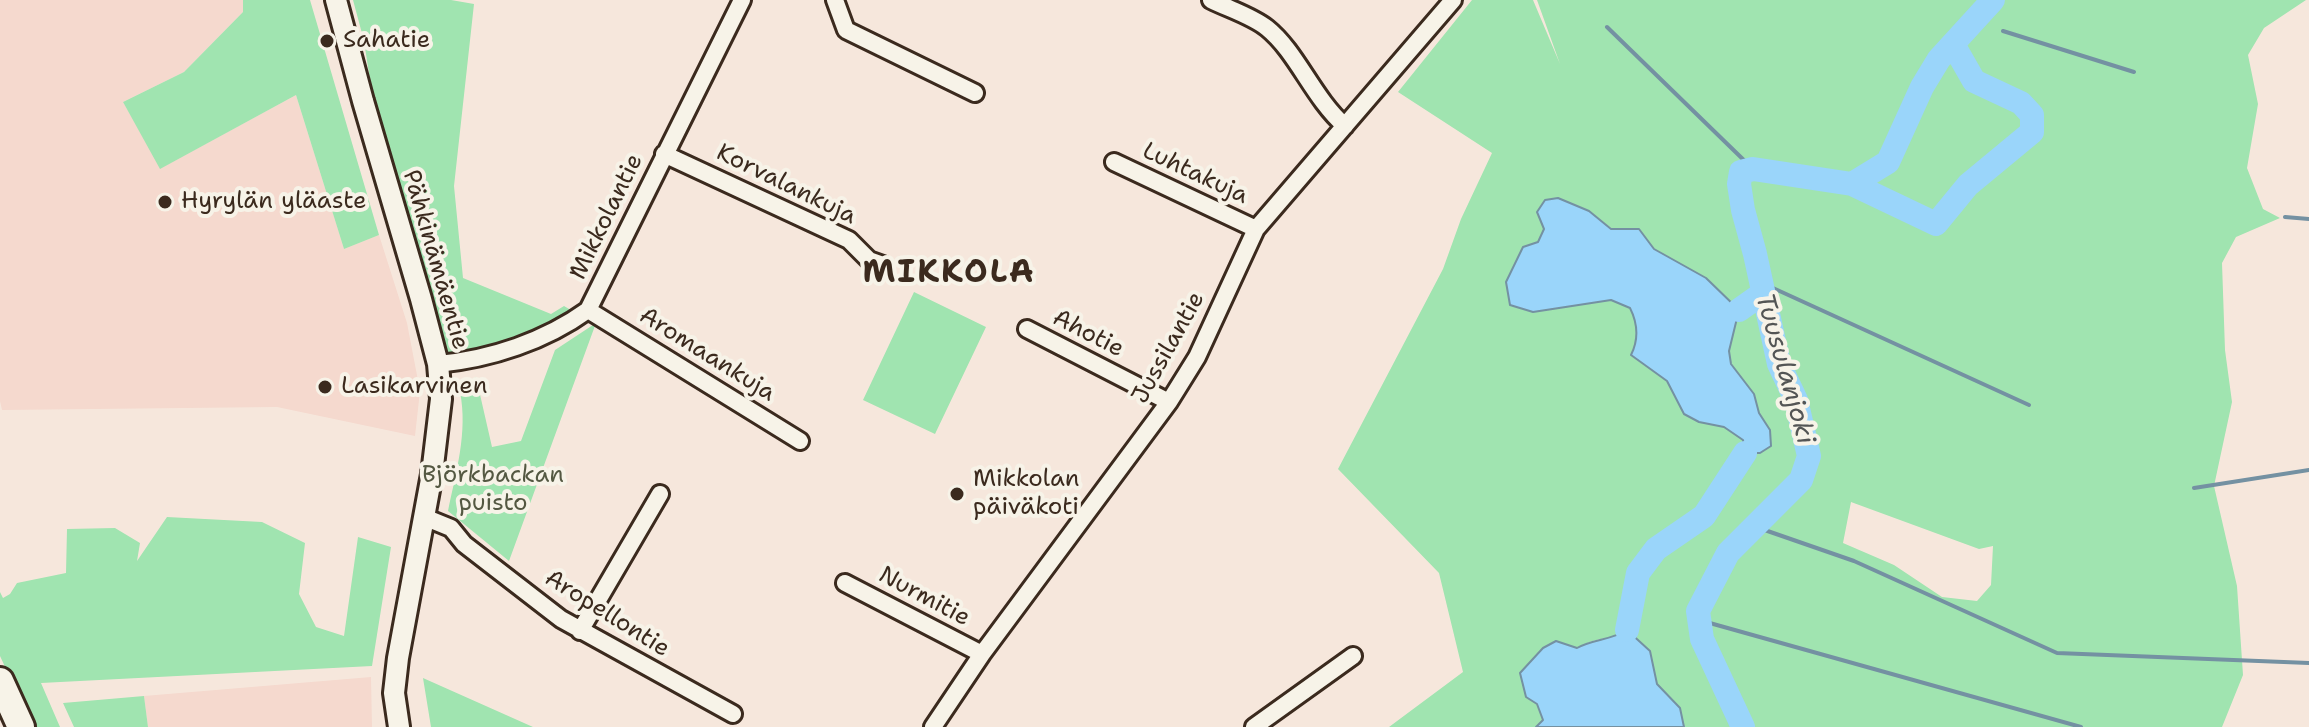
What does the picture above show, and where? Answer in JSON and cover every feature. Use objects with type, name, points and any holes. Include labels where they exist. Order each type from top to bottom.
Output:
[{"type":"main road","points":[[0,681],[21,727]]},
{"type":"street","name":"Pähkinämäentie","points":[[336,0],[438,364],[441,399],[394,693],[399,727]]},
{"type":"street","name":"Mikkolantie","points":[[438,364],[480,358],[533,341],[563,328],[588,310],[742,0]]},
{"type":"street","points":[[835,0],[846,30],[975,93]]},
{"type":"street","points":[[1211,0],[1265,26],[1277,38],[1329,112],[1345,126]]},
{"type":"street","name":"Jussilantie","points":[[933,727],[982,654],[1169,402],[1197,357],[1256,229],[1453,0]]},
{"type":"street","name":"Korvalankuja","points":[[664,154],[849,240],[869,260],[883,265]]},
{"type":"street","name":"Luhtakuja","points":[[1114,162],[1256,229]]},
{"type":"street","name":"Aromaankuja","points":[[588,310],[800,441]]},
{"type":"street","name":"Ahotie","points":[[1027,329],[1169,402]]},
{"type":"street","points":[[580,631],[660,494]]},
{"type":"street","name":"Aropellontie","points":[[424,517],[451,528],[464,544],[580,631],[733,714]]},
{"type":"street","name":"Nurmitie","points":[[845,583],[982,654]]},
{"type":"street","points":[[1254,727],[1353,656]]},
{"type":"shaded area","name":"Hyrylän yläaste","points":[[0,0],[243,0],[243,12],[184,72],[123,102],[161,168],[296,95],[344,249],[379,235],[407,323],[420,391],[415,436],[277,407],[2,410]]},
{"type":"shaded area","points":[[371,677],[372,727],[148,727],[144,696]]},
{"type":"green space","points":[[243,0],[310,0],[379,235],[344,249],[296,95],[160,169],[123,102],[184,72],[243,12]]},
{"type":"green space","points":[[353,0],[451,0],[474,4],[454,186],[463,278],[551,314],[564,306],[576,313],[532,335],[468,354],[452,357],[442,343],[373,100],[364,41]]},
{"type":"green space","points":[[1472,0],[1533,0],[1560,64],[1537,0],[2306,0],[2264,28],[2248,55],[2258,104],[2247,168],[2263,209],[2280,218],[2236,237],[2222,263],[2225,350],[2232,402],[2214,486],[2237,586],[2243,675],[2222,727],[1684,727],[1680,708],[1657,684],[1650,650],[1606,638],[1577,648],[1556,641],[1537,704],[1543,720],[1536,727],[1389,727],[1463,672],[1439,573],[1338,469],[1443,269],[1461,219],[1492,153],[1398,92]],"holes":[[[1589,211],[1612,229],[1639,229],[1654,249],[1706,278],[1739,310],[1729,351],[1731,364],[1754,394],[1759,413],[1770,430],[1743,440],[1724,427],[1699,422],[1684,414],[1667,381],[1631,355],[1636,332],[1630,308],[1611,300],[1533,312],[1510,305],[1506,282],[1523,247],[1538,242],[1544,229]],[[1851,502],[1979,549],[1993,546],[1991,585],[1977,601],[1942,597],[1894,565],[1843,543]]]},
{"type":"green space","points":[[914,292],[986,327],[935,434],[863,400]]},
{"type":"green space","name":"Björkbackan puisto","points":[[596,323],[509,561],[448,511],[462,437],[460,392],[467,382],[476,377],[492,447],[521,441],[555,350]]},
{"type":"green space","points":[[167,517],[262,522],[305,543],[299,594],[316,627],[344,636],[358,537],[391,547],[372,666],[41,683],[60,727],[33,727],[0,656],[0,592],[3,598],[17,583],[66,573],[67,529],[115,528],[140,543],[137,561]]},
{"type":"green space","points":[[423,678],[533,727],[431,727]]},
{"type":"green space","points":[[144,696],[148,727],[74,727],[63,703]]},
{"type":"water","points":[[1558,198],[1589,211],[1611,229],[1639,229],[1654,249],[1706,278],[1739,310],[1729,351],[1731,364],[1754,394],[1759,413],[1770,430],[1771,446],[1760,453],[1745,453],[1743,440],[1724,427],[1699,422],[1684,414],[1667,381],[1631,355],[1636,332],[1630,308],[1611,300],[1533,312],[1510,305],[1506,282],[1523,247],[1538,242],[1544,229],[1537,212],[1545,200]]},
{"type":"water","points":[[1627,630],[1650,651],[1657,684],[1680,708],[1684,727],[1536,727],[1543,720],[1537,704],[1526,697],[1520,673],[1543,648],[1556,641],[1577,648]]},
{"type":"waterway","name":"Tuusulanjoki","points":[[1743,727],[1702,639],[1698,611],[1728,553],[1801,480],[1809,456],[1796,400],[1779,364],[1743,210],[1739,184],[1741,172],[1753,169],[1852,184],[1888,162],[1922,87],[1939,59],[1993,0]]},
{"type":"waterway","points":[[1607,27],[1753,169]]},
{"type":"waterway","points":[[2003,31],[2134,72]]},
{"type":"waterway","name":"Tuusulanjoki","points":[[1852,184],[1936,224],[1968,185],[2032,132],[2032,115],[2021,103],[1974,81],[1954,46]]},
{"type":"waterway","points":[[2285,217],[2309,219]]},
{"type":"waterway","points":[[1762,283],[2029,405]]},
{"type":"waterway","points":[[1739,310],[1763,293]]},
{"type":"waterway","points":[[1627,630],[1638,573],[1656,549],[1704,516],[1745,453]]},
{"type":"waterway","points":[[2194,488],[2309,470]]},
{"type":"waterway","points":[[1756,527],[1854,561],[2057,653],[2309,663]]},
{"type":"waterway","points":[[1699,620],[2081,727]]},
{"type":"place","name":"Sahatie","points":[[327,41]]},
{"type":"place","name":"Hyrylän yläaste","points":[[165,202]]},
{"type":"place","name":"Lasikarvinen","points":[[325,387]]},
{"type":"place","name":"Mikkolan päiväkoti","points":[[957,494]]},
{"type":"district","name":"MIKKOLA","points":[[949,274]]}]
